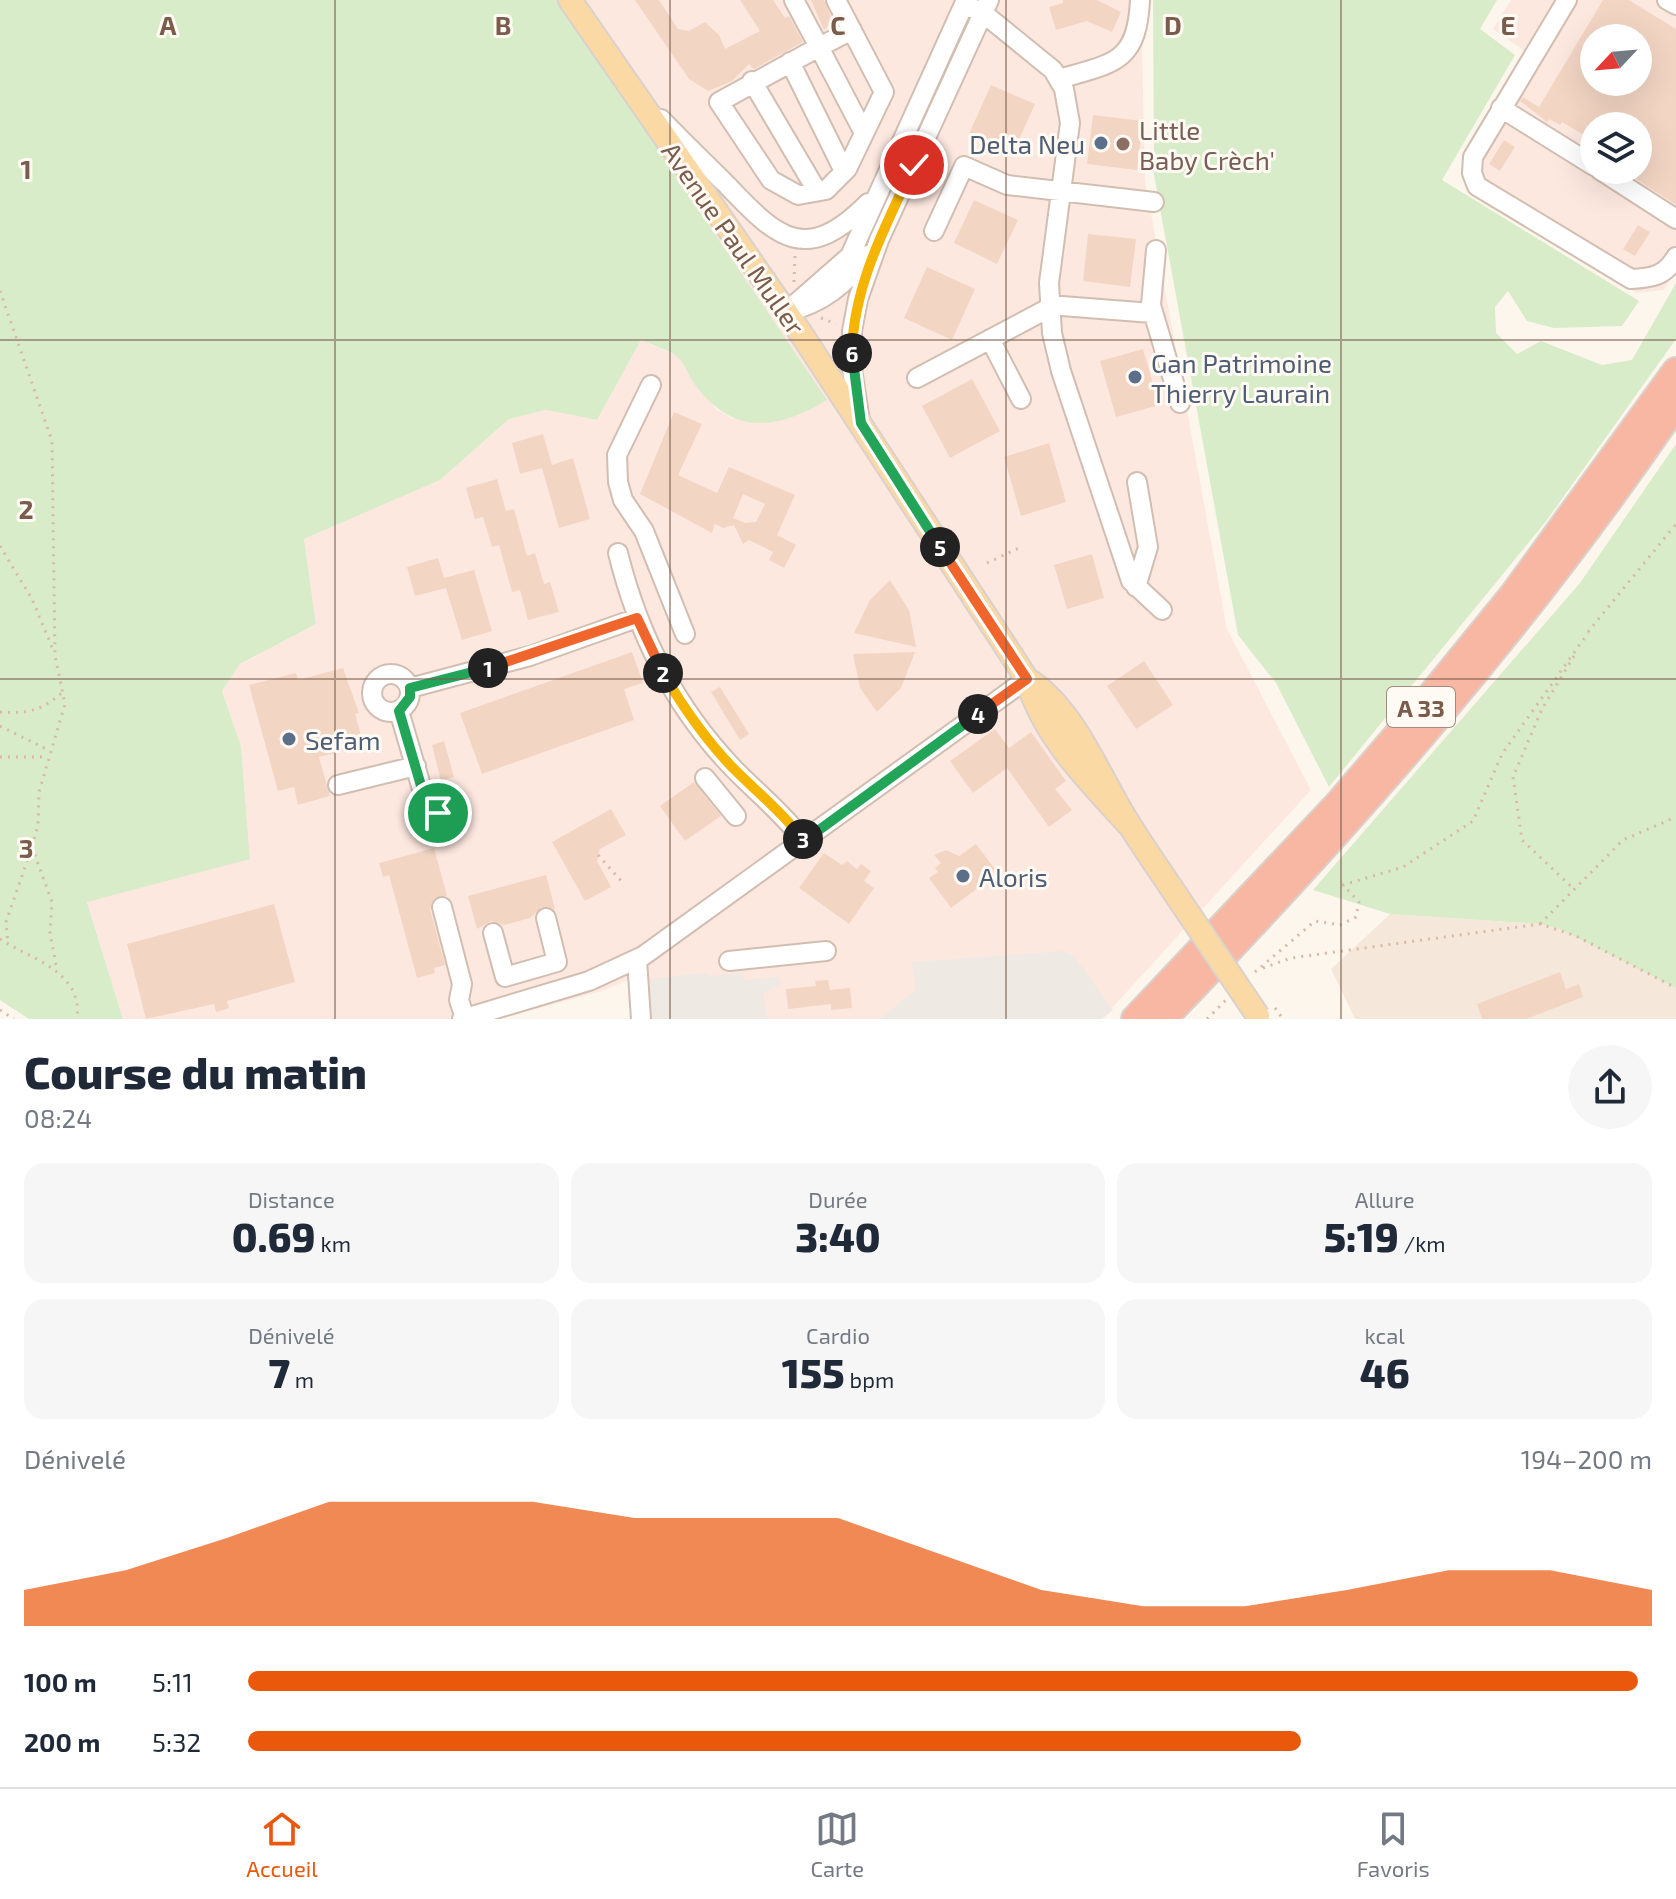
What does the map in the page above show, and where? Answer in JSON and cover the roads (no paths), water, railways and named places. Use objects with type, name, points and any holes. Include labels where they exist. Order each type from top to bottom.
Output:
[{"type":"highway","name":"A 33","points":[[1135,1019],[1338,804],[1429,698],[1513,595],[1676,371]]},
{"type":"highway","name":"A 33","points":[[1163,1019],[1352,818],[1448,706],[1535,598],[1676,404]]},
{"type":"main road","name":"Avenue Paul Muller","points":[[570,0],[861,423],[1027,679],[1033,703],[1075,765],[1128,824],[1259,1017]]},
{"type":"street","points":[[794,0],[864,133]]},
{"type":"street","points":[[836,0],[852,30],[884,92],[844,171],[826,190],[798,195],[771,180],[719,102],[752,81],[852,30]]},
{"type":"street","points":[[1059,79],[1099,68],[1125,53],[1139,31],[1140,0]]},
{"type":"street","points":[[1567,0],[1473,157],[1472,173],[1477,186],[1631,279],[1655,278],[1676,257]]},
{"type":"street","points":[[1667,0],[1676,5]]},
{"type":"street","points":[[786,312],[850,256],[965,2],[986,7],[1059,79],[1068,99],[1070,123],[1049,306],[1061,371],[1110,522],[1136,587],[1162,610]]},
{"type":"street","points":[[861,423],[852,369],[852,331],[858,299],[879,240],[986,7]]},
{"type":"street","points":[[790,62],[844,171]]},
{"type":"street","points":[[752,81],[817,191]]},
{"type":"street","points":[[625,83],[756,218],[773,230],[806,239],[831,235],[875,195]]},
{"type":"street","points":[[1501,108],[1580,157]]},
{"type":"street","points":[[934,231],[964,166],[1007,185],[1154,202]]},
{"type":"street","points":[[1622,184],[1676,219]]},
{"type":"street","points":[[786,312],[810,307],[838,289],[879,240]]},
{"type":"street","points":[[1156,250],[1152,313],[1180,403]]},
{"type":"street","points":[[917,378],[1049,306],[1152,313]]},
{"type":"street","points":[[990,339],[1021,399]]},
{"type":"street","points":[[651,385],[617,455],[618,482],[623,500],[644,531],[685,634]]},
{"type":"street","points":[[1136,587],[1148,547],[1137,482]]},
{"type":"street","points":[[618,553],[637,618],[677,697],[734,769],[783,813],[804,841]]},
{"type":"street","points":[[410,688],[530,656],[637,618]]},
{"type":"street","points":[[389,673],[403,678],[410,688],[410,697],[399,711],[391,713],[375,705],[372,689],[375,680],[389,673]]},
{"type":"street","points":[[442,907],[462,984],[459,1000],[464,1018],[600,977],[637,960],[1027,679]]},
{"type":"street","points":[[399,711],[422,789],[438,813],[450,810]]},
{"type":"street","points":[[338,785],[416,766]]},
{"type":"street","points":[[734,769],[709,783],[736,816]]},
{"type":"street","points":[[493,933],[505,977],[557,962],[546,918]]},
{"type":"street","points":[[729,961],[826,951]]},
{"type":"street","points":[[637,960],[641,1019]]},
{"type":"street","points":[[529,970],[536,998]]},
{"type":"place","name":"Delta Neu","points":[[1101,143]]},
{"type":"place","name":"Little Baby Crèch'","points":[[1123,144]]},
{"type":"place","name":"Gan Patrimoine Thierry Laurain","points":[[1135,377]]},
{"type":"place","name":"Sefam","points":[[289,739]]},
{"type":"place","name":"Aloris","points":[[963,876]]}]
